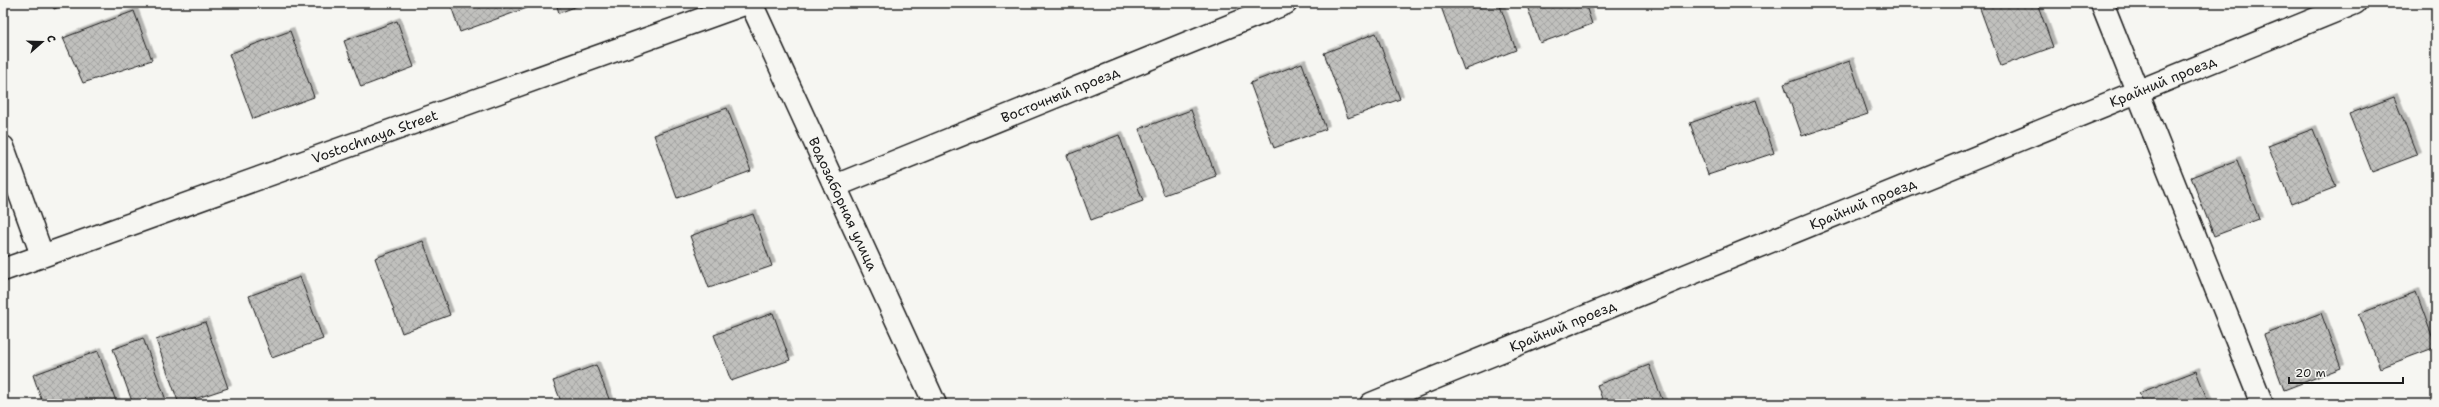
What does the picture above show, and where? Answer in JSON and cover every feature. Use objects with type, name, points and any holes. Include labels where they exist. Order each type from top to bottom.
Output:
[{"type":"street","name":"Vostochnaya Street","points":[[3,270],[747,3]]},
{"type":"street","name":"Водозаборная улица","points":[[751,3],[935,404]]},
{"type":"street","name":"Восточный проезд","points":[[835,186],[1286,3]]},
{"type":"street","points":[[2102,3],[2262,404]]},
{"type":"street","name":"Крайний проезд","points":[[1371,404],[2355,3]]},
{"type":"street","points":[[3,147],[42,255]]},
{"type":"building","points":[[52,3],[70,3],[54,9]]},
{"type":"building","points":[[450,3],[525,3],[527,8],[460,32]]},
{"type":"building","points":[[556,3],[585,3],[559,13]]},
{"type":"building","points":[[1499,3],[1516,50],[1464,70],[1440,4]]},
{"type":"building","points":[[1526,3],[1585,3],[1592,24],[1540,43]]},
{"type":"building","points":[[1978,3],[2037,3],[2053,47],[2001,66]]},
{"type":"building","points":[[134,11],[152,60],[83,83],[63,38]]},
{"type":"building","points":[[397,21],[414,67],[361,87],[344,41]]},
{"type":"building","points":[[290,31],[314,97],[253,119],[229,54]]},
{"type":"building","points":[[1376,33],[1400,99],[1348,118],[1324,53]]},
{"type":"building","points":[[1850,61],[1868,114],[1802,136],[1784,84]]},
{"type":"building","points":[[1302,63],[1326,129],[1274,148],[1250,83]]},
{"type":"building","points":[[2436,80],[2436,101],[2429,83]]},
{"type":"building","points":[[2394,97],[2417,155],[2372,172],[2349,114]]},
{"type":"building","points":[[1756,100],[1774,153],[1708,175],[1690,123]]},
{"type":"building","points":[[727,108],[751,171],[677,198],[654,135]]},
{"type":"building","points":[[1191,110],[1216,176],[1164,195],[1139,129]]},
{"type":"building","points":[[2313,129],[2336,187],[2291,204],[2268,146]]},
{"type":"building","points":[[1119,135],[1143,201],[1091,220],[1067,155]]},
{"type":"building","points":[[2237,160],[2259,219],[2214,236],[2191,177]]},
{"type":"building","points":[[753,214],[772,266],[709,288],[690,236]]},
{"type":"building","points":[[423,241],[450,315],[402,333],[375,258]]},
{"type":"building","points":[[300,277],[323,339],[272,358],[249,296]]},
{"type":"building","points":[[2416,292],[2436,347],[2380,368],[2359,314]]},
{"type":"building","points":[[773,313],[790,360],[731,381],[714,335]]},
{"type":"building","points":[[2321,313],[2341,368],[2284,390],[2264,335]]},
{"type":"building","points":[[205,322],[228,388],[179,404],[156,340]]},
{"type":"building","points":[[143,338],[166,400],[156,404],[133,404],[113,349]]},
{"type":"building","points":[[98,351],[117,404],[43,404],[33,375]]},
{"type":"building","points":[[596,365],[611,404],[562,404],[553,381]]},
{"type":"building","points":[[1649,365],[1664,404],[1604,404],[1597,385]]},
{"type":"building","points":[[2196,371],[2209,404],[2144,404],[2139,393]]}]
